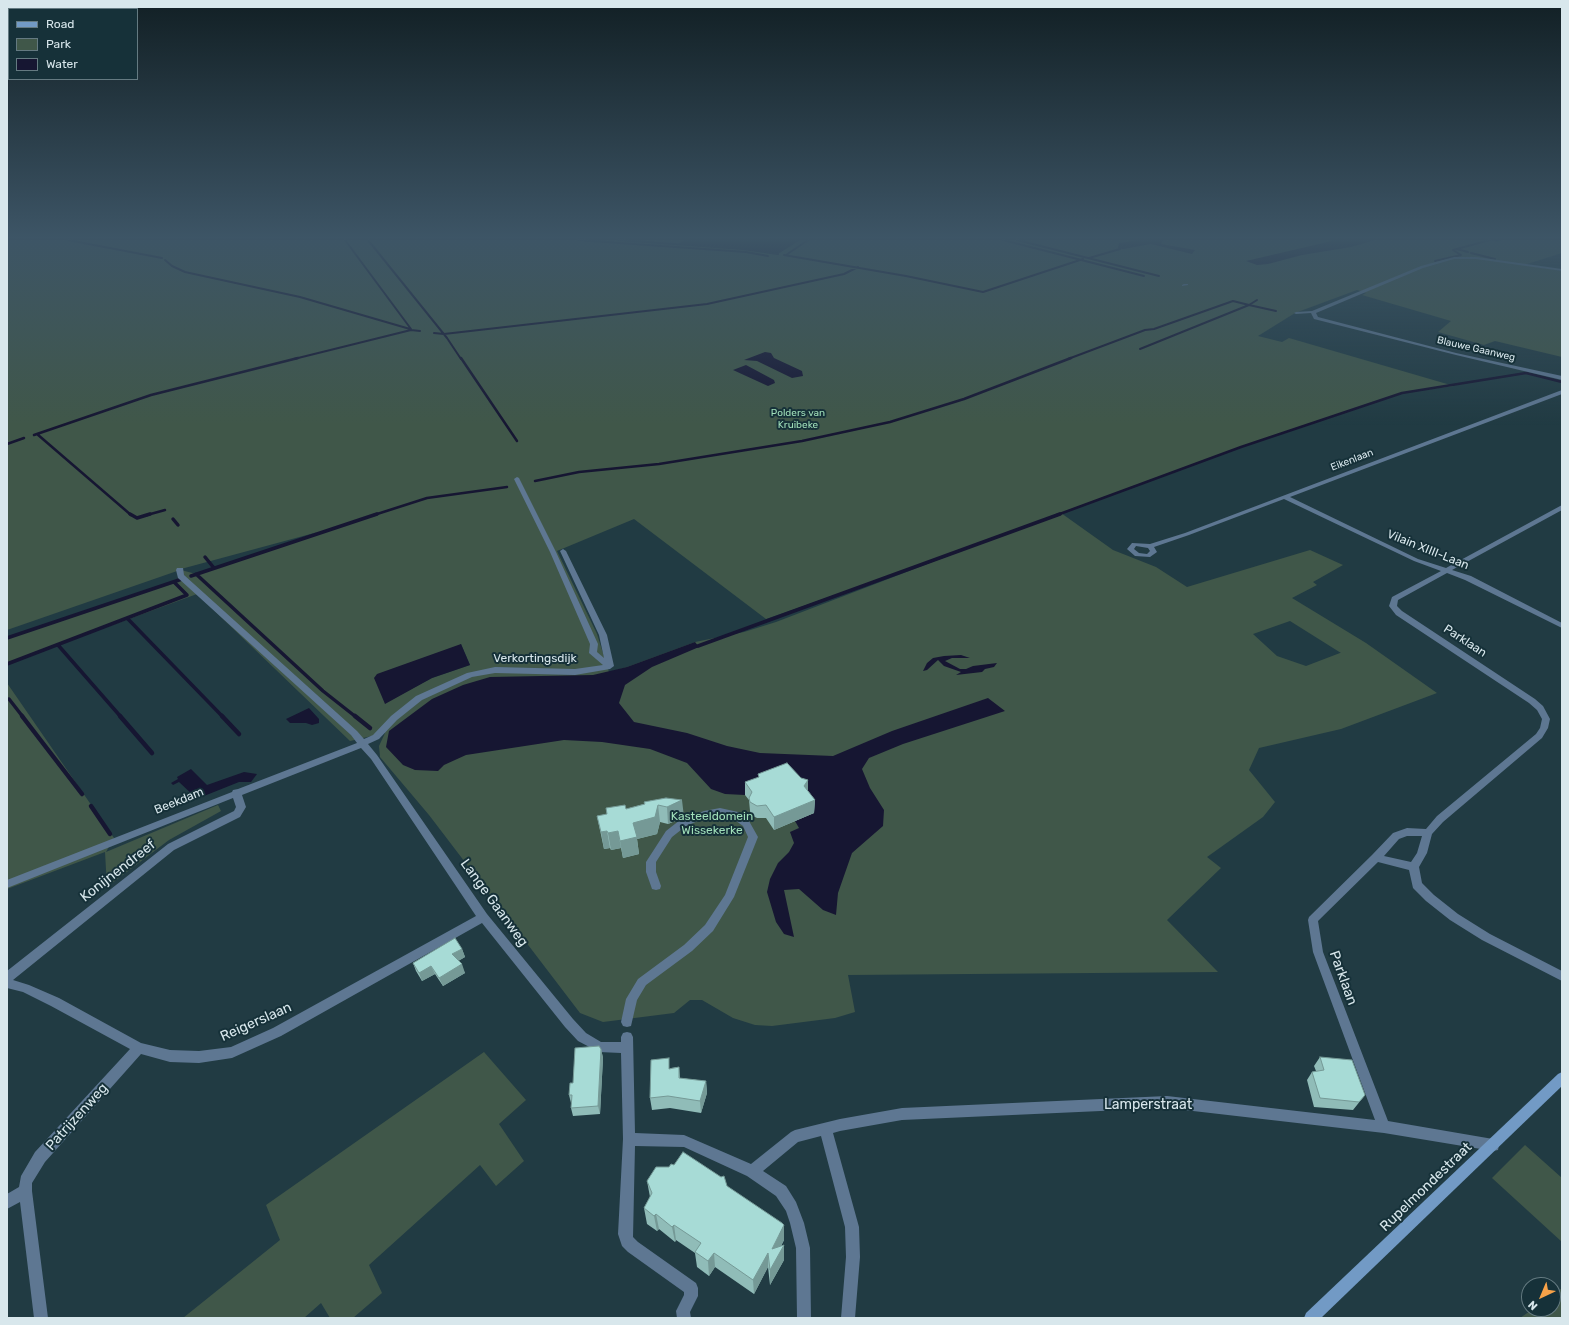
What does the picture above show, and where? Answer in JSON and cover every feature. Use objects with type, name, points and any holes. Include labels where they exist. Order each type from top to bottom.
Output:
[{"type":"main road","name":"Rupelmondestraat","points":[[1311,1318],[1562,1078]]},
{"type":"street","points":[[1296,313],[1313,312],[1338,302]]},
{"type":"street","name":"Blauwe Gaanweg","points":[[1313,312],[1316,318],[1456,354],[1562,378]]},
{"type":"street","name":"Eikenlaan","points":[[1150,546],[1187,534],[1562,392]]},
{"type":"street","name":"Verkortingsdijk","points":[[517,479],[594,644],[593,653],[596,657],[610,666]]},
{"type":"street","name":"Vilain XIIII-Laan","points":[[1284,497],[1416,560],[1468,578],[1562,626]]},
{"type":"street","name":"Parklaan","points":[[1414,867],[1422,853],[1428,833],[1440,819],[1539,736],[1544,728],[1546,719],[1540,708],[1532,701],[1399,613],[1393,606],[1395,599],[1443,570],[1461,563],[1562,506]]},
{"type":"street","points":[[563,551],[604,635],[610,666]]},
{"type":"street","name":"Lange Gaanweg","points":[[180,570],[181,576],[354,733],[374,757],[483,917],[530,977],[582,1037],[599,1047],[627,1042],[629,1139]]},
{"type":"street","name":"Verkortingsdijk","points":[[362,744],[376,737],[394,718],[419,698],[470,675],[495,670],[575,672],[610,666]]},
{"type":"street","name":"Beekdam","points":[[7,884],[236,792],[362,744]]},
{"type":"street","name":"Konijnendreef","points":[[7,978],[171,847],[237,814],[242,807],[236,792]]},
{"type":"street","points":[[627,1022],[632,999],[642,982],[688,948],[710,928],[729,897],[753,837],[746,824],[735,815],[720,812],[683,823],[669,834],[651,862],[651,872],[656,886]]},
{"type":"street","name":"Parklaan","points":[[1384,1127],[1318,952],[1313,920],[1376,858],[1396,836],[1407,832],[1428,833]]},
{"type":"street","points":[[1376,858],[1414,867],[1417,885],[1430,898],[1454,917],[1486,937],[1562,976]]},
{"type":"street","name":"Reigerslaan","points":[[7,983],[25,988],[55,1002],[139,1048],[170,1056],[199,1057],[232,1052],[277,1032],[483,917]]},
{"type":"street","name":"Patrijzenweg","points":[[41,1318],[25,1191],[26,1181],[30,1171],[40,1157],[139,1048]]},
{"type":"street","name":"Lamperstraat","points":[[752,1171],[795,1136],[826,1128],[902,1114],[1166,1102],[1384,1127],[1493,1145]]},
{"type":"street","points":[[826,1128],[852,1227],[853,1257],[848,1318]]},
{"type":"street","points":[[684,1318],[683,1312],[691,1296],[691,1288],[632,1247],[626,1238],[625,1209],[629,1139],[684,1141],[752,1171],[781,1191],[797,1223],[803,1248],[804,1318]]},
{"type":"street","points":[[7,1202],[25,1191]]},
{"type":"green space","points":[[7,302],[1325,302],[1295,313],[1258,336],[1282,342],[1289,338],[1454,386],[1402,393],[1241,447],[1061,513],[1113,550],[1156,567],[1187,587],[1310,550],[1343,565],[1313,582],[1317,585],[1292,598],[1366,643],[1437,693],[1341,729],[1259,748],[1249,770],[1275,802],[1263,817],[1207,857],[1221,868],[1167,920],[1218,972],[848,975],[855,1012],[835,1018],[772,1026],[755,1025],[733,1018],[702,1000],[690,1000],[674,1013],[603,1022],[580,1013],[429,815],[380,757],[379,746],[385,733],[350,741],[197,594],[7,664],[7,638],[182,579],[180,570],[7,630]],"holes":[[[634,519],[766,619],[956,553],[776,622],[744,632],[695,642],[627,667],[609,672],[597,634],[557,551]],[[318,532],[196,574],[181,570],[181,569]],[[1290,621],[1341,653],[1306,666],[1277,656],[1253,634]],[[461,644],[470,665],[432,678],[385,703]]]},
{"type":"green space","points":[[1385,302],[1562,302],[1562,357],[1495,341],[1484,345],[1438,332],[1451,321]]},
{"type":"green space","points":[[7,683],[114,838],[106,852],[218,805],[221,811],[169,840],[107,887],[105,852],[7,889]]},
{"type":"green space","points":[[484,1052],[526,1100],[499,1124],[524,1161],[496,1186],[480,1165],[369,1265],[382,1293],[353,1318],[330,1318],[321,1303],[304,1318],[183,1318],[280,1240],[266,1205]]},
{"type":"green space","points":[[1525,1145],[1562,1178],[1562,1242],[1492,1178]]},
{"type":"green space","points":[[1562,1288],[1562,1318],[1520,1318],[1561,1317]]},
{"type":"water","points":[[765,352],[771,353],[774,358],[802,371],[803,376],[792,378],[757,361],[744,360]]},
{"type":"water","points":[[746,365],[774,380],[775,383],[768,386],[733,370]]},
{"type":"water","points":[[695,642],[699,647],[652,667],[625,685],[619,703],[634,722],[687,733],[727,746],[760,753],[833,756],[892,731],[988,698],[1005,711],[903,744],[869,758],[862,769],[870,788],[884,810],[883,826],[852,853],[838,893],[836,915],[823,910],[799,889],[784,890],[794,937],[784,934],[776,922],[767,892],[770,879],[778,863],[789,852],[794,843],[790,832],[799,828],[795,821],[814,813],[745,795],[725,794],[711,789],[687,763],[650,749],[602,742],[564,740],[466,755],[444,765],[438,771],[415,770],[403,765],[386,747],[389,731],[432,699],[463,685],[490,677],[593,675],[627,667]]},
{"type":"water","points":[[461,644],[470,665],[432,678],[385,704],[374,678],[377,674]]},
{"type":"water","points":[[961,655],[970,658],[952,658],[945,661],[960,669],[997,663],[994,667],[985,669],[982,672],[956,675],[961,672],[944,666],[938,660],[927,670],[923,671],[927,663],[933,658]]},
{"type":"water","points":[[309,708],[319,719],[319,723],[312,725],[306,723],[290,723],[286,719]]},
{"type":"water","points":[[191,769],[207,785],[244,772],[257,774],[251,782],[239,782],[204,796],[195,797],[179,782],[173,785],[171,783],[178,779],[177,777]]},
{"type":"building","points":[[787,763],[801,778],[808,780],[804,786],[815,800],[774,817],[766,805],[757,806],[750,802],[749,798],[752,792],[745,782],[759,777],[758,774]]},
{"type":"building","points":[[666,798],[682,800],[667,807],[658,805],[655,817],[633,823],[637,837],[620,841],[618,831],[608,833],[607,831],[601,832],[597,816],[607,814],[606,808],[625,805],[626,809],[645,804],[644,802]]},
{"type":"building","points":[[455,938],[462,949],[452,954],[462,964],[439,978],[431,966],[419,973],[413,963]]},
{"type":"building","points":[[599,1046],[601,1049],[598,1106],[571,1108],[572,1095],[569,1095],[570,1083],[573,1083],[575,1048]]},
{"type":"building","points":[[1320,1057],[1352,1060],[1365,1095],[1359,1102],[1320,1098],[1312,1072],[1324,1070]]},
{"type":"building","points":[[669,1058],[669,1069],[679,1067],[679,1078],[706,1081],[700,1101],[668,1096],[650,1098],[651,1060]]},
{"type":"building","points":[[683,1152],[721,1177],[724,1176],[727,1186],[784,1225],[772,1249],[784,1245],[770,1270],[768,1253],[753,1280],[714,1253],[708,1261],[695,1252],[701,1243],[674,1225],[672,1227],[656,1214],[654,1216],[644,1208],[652,1193],[647,1181],[656,1167],[669,1167],[671,1164],[674,1165]]},
{"type":"waterway","points":[[317,302],[410,329]]},
{"type":"waterway","points":[[391,302],[411,329]]},
{"type":"waterway","points":[[418,302],[444,334]]},
{"type":"waterway","points":[[444,334],[717,302]]},
{"type":"waterway","points":[[1068,359],[1145,330],[1154,329],[1231,302]]},
{"type":"waterway","points":[[1236,302],[1249,305]]},
{"type":"waterway","points":[[1249,305],[1254,302]]},
{"type":"waterway","points":[[1140,349],[1249,305]]},
{"type":"waterway","points":[[1249,305],[1276,311]]},
{"type":"waterway","points":[[296,359],[411,330],[420,331]]},
{"type":"waterway","points":[[434,333],[444,334]]},
{"type":"waterway","points":[[444,334],[461,359]]},
{"type":"waterway","points":[[461,358],[517,441]]},
{"type":"waterway","points":[[535,481],[579,472],[659,464],[802,441],[890,422],[964,399],[1071,358]]},
{"type":"waterway","points":[[34,435],[151,395],[296,359]]},
{"type":"waterway","points":[[1057,515],[1241,447],[1402,393],[1526,373],[1562,382]]},
{"type":"waterway","points":[[37,434],[131,515]]},
{"type":"waterway","points":[[7,444],[24,438]]},
{"type":"waterway","points":[[374,515],[427,498],[507,487]]},
{"type":"waterway","points":[[147,515],[165,510]]},
{"type":"waterway","points":[[130,514],[137,518],[150,514]]},
{"type":"waterway","points":[[698,646],[1060,514]]},
{"type":"waterway","points":[[196,574],[374,515]]},
{"type":"waterway","points":[[173,519],[178,525]]},
{"type":"waterway","points":[[205,557],[214,568]]},
{"type":"waterway","points":[[191,576],[196,574]]},
{"type":"waterway","points":[[196,574],[323,691],[356,717]]},
{"type":"waterway","points":[[7,638],[182,579]]},
{"type":"waterway","points":[[127,618],[187,595],[174,582]]},
{"type":"waterway","points":[[7,664],[127,618]]},
{"type":"waterway","points":[[127,618],[223,717]]},
{"type":"waterway","points":[[58,645],[121,717]]},
{"type":"waterway","points":[[9,699],[23,717]]},
{"type":"waterway","points":[[22,716],[82,794]]},
{"type":"waterway","points":[[120,716],[152,753]]},
{"type":"waterway","points":[[222,716],[239,734]]},
{"type":"waterway","points":[[355,716],[370,728]]},
{"type":"waterway","points":[[91,806],[110,834]]},
{"type":"park label","name":"Polders van Kruibeke","points":[[798,418]]},
{"type":"park label","name":"Kasteeldomein Wissekerke","points":[[712,824]]}]
